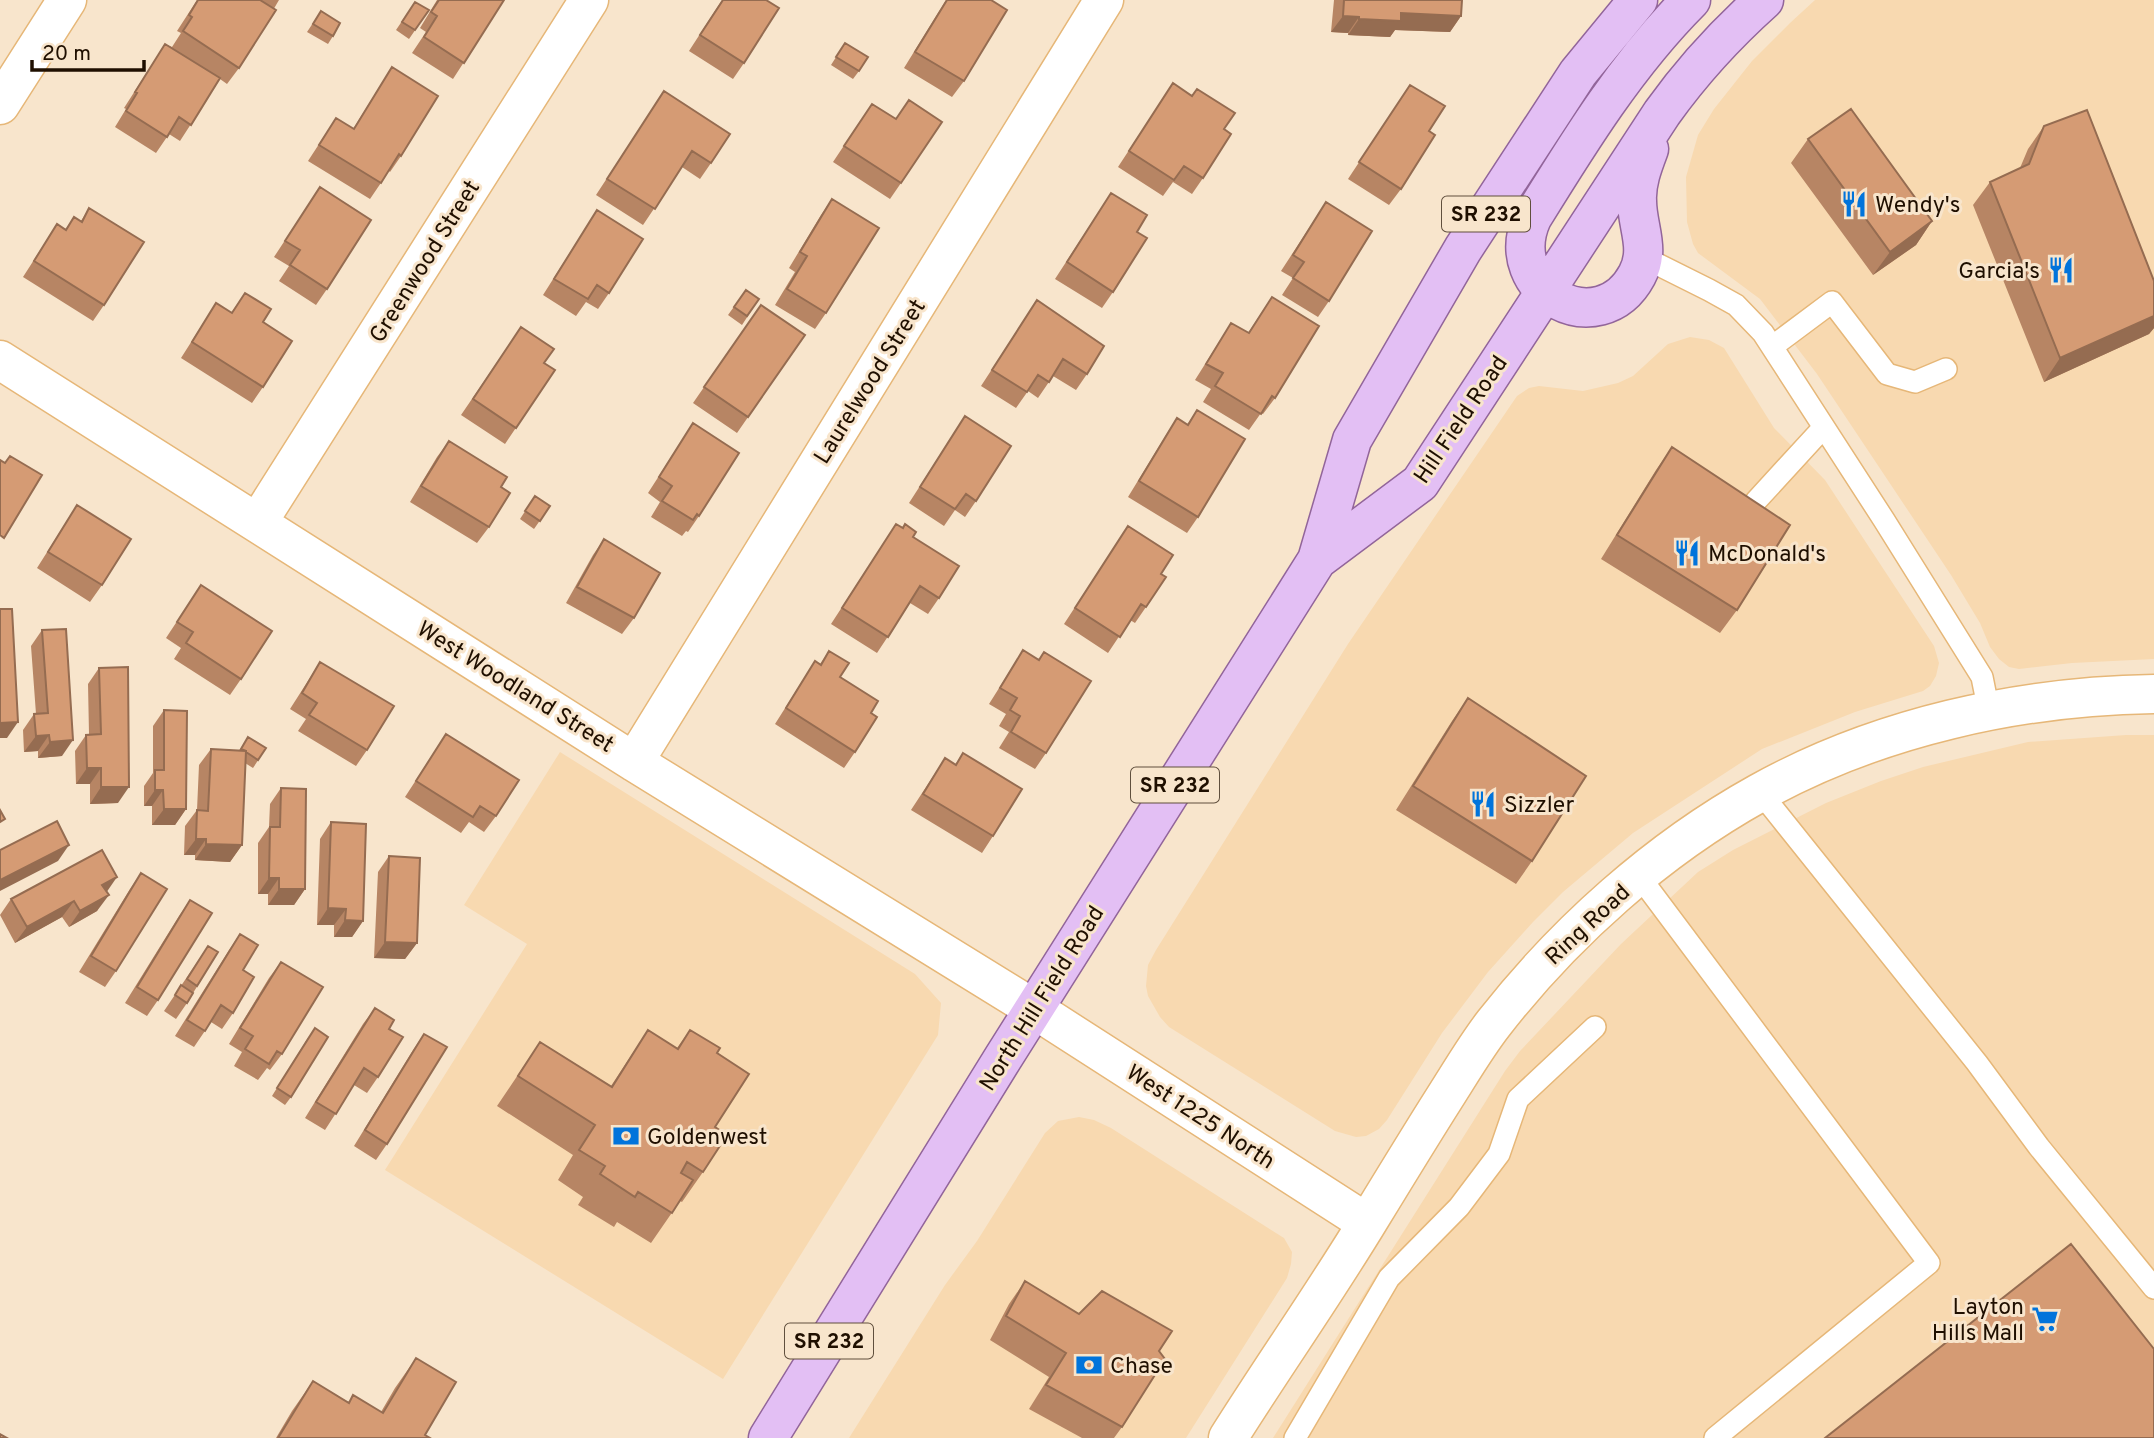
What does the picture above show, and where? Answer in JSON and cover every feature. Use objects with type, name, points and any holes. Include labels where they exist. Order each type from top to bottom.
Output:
[{"type":"main road","name":"SR 232","points":[[1317,560],[1352,440],[1463,249],[1532,140],[1591,56],[1638,0]]},
{"type":"main road","points":[[1662,113],[1644,164],[1637,197],[1644,240],[1643,257],[1630,286],[1614,299],[1591,307],[1573,306],[1550,296],[1532,276],[1526,260],[1526,233],[1532,218],[1611,95],[1650,44],[1690,0]]},
{"type":"main road","name":"Hill Field Road","points":[[1317,560],[1420,483],[1662,113],[1698,66],[1734,27],[1764,0]]},
{"type":"main road","name":"North Hill Field Road","points":[[768,1438],[1317,560]]},
{"type":"street","points":[[0,105],[67,0]]},
{"type":"street","name":"Greenwood Street","points":[[258,522],[589,0]]},
{"type":"street","name":"Laurelwood Street","points":[[634,762],[1104,0]]},
{"type":"street","name":"West Woodland Street","points":[[0,360],[634,762],[1034,1009]]},
{"type":"street","name":"Ring Road","points":[[1228,1438],[1367,1223],[1476,1047],[1561,945],[1614,896],[1709,824],[1760,792],[1853,750],[1942,722],[1989,712],[2093,695],[2154,694]]},
{"type":"street","name":"West 1225 North","points":[[1034,1009],[1367,1223]]},
{"type":"lane","points":[[1643,257],[1736,306],[1773,346],[1982,677],[1989,712]]},
{"type":"lane","points":[[1773,346],[1832,302],[1887,374],[1915,382],[1946,369]]},
{"type":"lane","points":[[1756,501],[1823,428]]},
{"type":"lane","points":[[1760,792],[1977,1063],[2039,1147],[2154,1288]]},
{"type":"lane","points":[[1639,876],[1929,1262],[1715,1438]]},
{"type":"lane","points":[[1295,1438],[1389,1278],[1460,1207],[1499,1154],[1518,1099],[1595,1027]]},
{"type":"shaded area","points":[[1815,0],[2154,0],[2154,659],[2019,669],[2009,667],[1999,659],[1951,575],[1817,374],[1760,299],[1698,253],[1693,244],[1687,222],[1686,177],[1698,135],[1714,109],[1752,61]]},
{"type":"shaded area","points":[[1690,337],[1709,340],[1724,348],[1774,428],[1825,480],[1934,646],[1939,663],[1936,676],[1923,691],[1855,712],[1762,749],[1633,833],[1563,892],[1488,972],[1442,1033],[1379,1129],[1366,1136],[1356,1137],[1335,1131],[1169,1027],[1148,996],[1148,965],[1348,644],[1517,396],[1529,388],[1539,386],[1583,391],[1618,383],[1633,376],[1668,344]]},
{"type":"shaded area","points":[[2154,735],[2154,1438],[1273,1438],[1520,1051],[1621,944],[1698,872],[1733,850],[1826,803],[1923,767],[2028,742]]},
{"type":"shaded area","points":[[560,752],[915,974],[941,1003],[938,1035],[723,1379],[385,1170],[527,944],[464,905]]},
{"type":"shaded area","points":[[1079,1117],[1111,1128],[1284,1238],[1292,1252],[1287,1278],[1186,1438],[849,1438],[1045,1133],[1058,1121]]},
{"type":"building","points":[[198,0],[260,0],[276,10],[239,68],[183,31]]},
{"type":"building","points":[[439,0],[504,0],[464,63],[424,37],[437,16],[431,12]]},
{"type":"building","points":[[723,0],[766,0],[779,8],[744,63],[700,35]]},
{"type":"building","points":[[947,0],[991,0],[1007,10],[964,81],[915,52]]},
{"type":"building","points":[[1344,0],[1462,0],[1461,16],[1401,13],[1401,21],[1359,19],[1343,16]]},
{"type":"building","points":[[415,2],[429,10],[415,30],[402,22]]},
{"type":"building","points":[[321,11],[340,23],[333,36],[313,24]]},
{"type":"building","points":[[845,43],[868,57],[859,71],[836,57]]},
{"type":"building","points":[[165,44],[220,78],[191,125],[179,117],[167,137],[126,111]]},
{"type":"building","points":[[392,67],[438,96],[381,183],[319,145],[336,118],[354,129]]},
{"type":"building","points":[[1173,83],[1192,96],[1197,89],[1235,113],[1224,129],[1231,134],[1203,178],[1184,166],[1174,180],[1129,151]]},
{"type":"building","points":[[1410,85],[1445,106],[1429,131],[1435,135],[1401,189],[1359,162]]},
{"type":"building","points":[[664,91],[730,134],[711,163],[692,151],[655,209],[607,179]]},
{"type":"building","points":[[909,100],[942,122],[901,183],[844,146],[872,104],[896,119]]},
{"type":"building","points":[[1851,109],[1932,221],[1890,252],[1808,139]]},
{"type":"building","name":"Garcia's","points":[[2087,110],[2154,281],[2154,316],[2060,358],[1990,182],[2029,164],[2044,126]]},
{"type":"building","points":[[320,187],[371,220],[327,289],[290,265],[300,250],[285,241]]},
{"type":"building","points":[[1111,193],[1147,215],[1137,232],[1147,238],[1113,292],[1067,262]]},
{"type":"building","points":[[832,199],[879,228],[826,313],[787,289],[807,256],[800,252]]},
{"type":"building","points":[[1326,202],[1372,231],[1329,301],[1293,278],[1304,262],[1293,255]]},
{"type":"building","points":[[89,208],[144,242],[104,305],[34,261],[57,224],[66,230],[74,217],[82,222]]},
{"type":"building","points":[[597,210],[643,239],[609,293],[597,285],[588,299],[554,279]]},
{"type":"building","points":[[746,290],[759,299],[747,316],[734,307]]},
{"type":"building","points":[[245,293],[271,309],[263,322],[292,341],[263,387],[192,342],[216,303],[232,313]]},
{"type":"building","points":[[1272,297],[1319,326],[1275,398],[1272,396],[1261,414],[1215,386],[1223,373],[1206,364],[1231,323],[1249,333]]},
{"type":"building","points":[[1037,300],[1104,346],[1087,374],[1063,359],[1049,382],[1038,375],[1027,392],[992,370]]},
{"type":"building","points":[[761,305],[805,335],[748,417],[704,387]]},
{"type":"building","points":[[521,327],[554,349],[544,363],[555,370],[516,428],[473,399]]},
{"type":"building","points":[[1197,410],[1245,439],[1198,517],[1139,481],[1177,418],[1188,425]]},
{"type":"building","points":[[965,416],[1011,446],[976,501],[966,494],[955,509],[920,487]]},
{"type":"building","points":[[693,423],[739,453],[699,516],[697,514],[693,520],[662,501],[672,486],[659,477]]},
{"type":"building","points":[[449,441],[507,477],[501,487],[510,493],[489,527],[421,486]]},
{"type":"building","name":"McDonald's","points":[[1672,447],[1790,525],[1737,610],[1617,535]]},
{"type":"building","points":[[10,456],[42,475],[4,538],[0,535],[0,460],[5,463]]},
{"type":"building","points":[[535,496],[550,506],[540,521],[525,511]]},
{"type":"building","points":[[77,505],[131,539],[102,585],[48,552]]},
{"type":"building","points":[[896,524],[903,528],[905,524],[916,532],[913,537],[959,566],[939,598],[920,586],[888,637],[842,608]]},
{"type":"building","points":[[1128,526],[1173,555],[1161,574],[1166,577],[1146,607],[1141,604],[1120,637],[1075,608]]},
{"type":"building","points":[[604,539],[660,573],[634,618],[577,587]]},
{"type":"building","points":[[201,585],[272,631],[241,679],[186,643],[193,632],[177,622]]},
{"type":"building","points":[[0,609],[12,609],[18,722],[0,723]]},
{"type":"building","points":[[66,629],[73,740],[50,742],[49,735],[36,736],[34,714],[48,713],[42,630]]},
{"type":"building","points":[[1023,650],[1039,660],[1044,652],[1091,681],[1046,753],[1011,732],[1020,716],[1010,710],[1017,698],[1000,688]]},
{"type":"building","points":[[829,651],[849,663],[840,677],[878,701],[871,713],[877,717],[855,752],[786,708],[815,661],[821,665]]},
{"type":"building","points":[[320,662],[394,706],[367,750],[309,715],[317,703],[302,693]]},
{"type":"building","points":[[128,667],[129,787],[101,787],[101,768],[87,768],[86,735],[101,734],[99,668]]},
{"type":"building","name":"Sizzler","points":[[1468,698],[1586,776],[1532,861],[1413,786]]},
{"type":"building","points":[[164,710],[187,711],[186,809],[164,809],[163,790],[155,790],[155,770],[164,770]]},
{"type":"building","points":[[446,734],[519,780],[496,816],[480,806],[473,817],[416,781]]},
{"type":"building","points":[[248,737],[266,748],[258,760],[241,749]]},
{"type":"building","points":[[211,749],[246,751],[242,845],[206,844],[206,839],[196,839],[197,810],[208,811]]},
{"type":"building","points":[[963,753],[1022,789],[993,836],[923,794],[945,758],[956,765]]},
{"type":"building","points":[[281,788],[306,789],[305,889],[279,889],[279,878],[269,878],[270,827],[280,827]]},
{"type":"building","points":[[57,821],[69,845],[0,880],[0,850]]},
{"type":"building","points":[[331,822],[366,824],[363,921],[345,920],[346,909],[328,908]]},
{"type":"building","points":[[102,850],[117,877],[102,885],[109,895],[80,911],[74,901],[27,927],[11,899]]},
{"type":"building","points":[[389,856],[420,858],[417,943],[385,942]]},
{"type":"building","points":[[141,873],[167,889],[116,971],[91,956]]},
{"type":"building","points":[[190,900],[212,913],[158,1000],[137,987]]},
{"type":"building","points":[[240,934],[258,945],[243,970],[254,977],[233,1013],[221,1005],[205,1031],[187,1020]]},
{"type":"building","points":[[208,946],[218,952],[197,986],[187,979]]},
{"type":"building","points":[[281,962],[323,987],[282,1054],[277,1051],[269,1064],[245,1049],[253,1036],[240,1028]]},
{"type":"building","points":[[181,985],[193,993],[187,1003],[175,995]]},
{"type":"building","points":[[375,1008],[394,1020],[389,1029],[403,1037],[378,1077],[364,1068],[336,1114],[316,1102]]},
{"type":"building","points":[[315,1028],[328,1037],[291,1097],[277,1088]]},
{"type":"building","name":"Goldenwest","points":[[648,1030],[678,1049],[690,1030],[720,1048],[717,1053],[749,1074],[715,1127],[727,1135],[703,1172],[687,1162],[681,1173],[693,1180],[672,1213],[638,1192],[635,1197],[600,1174],[605,1166],[579,1150],[595,1125],[518,1076],[540,1042],[612,1087]]},
{"type":"building","points":[[424,1034],[447,1047],[387,1144],[365,1130]]},
{"type":"building","name":"Layton Hills Mall","points":[[2071,1244],[2154,1349],[2154,1438],[1825,1438]]},
{"type":"building","name":"Chase","points":[[1025,1281],[1079,1314],[1102,1291],[1172,1331],[1159,1351],[1165,1359],[1122,1427],[1046,1385],[1066,1353],[1006,1316]]},
{"type":"building","points":[[416,1358],[456,1382],[425,1435],[430,1438],[278,1438],[313,1381],[349,1403],[353,1395],[383,1413]]},
{"type":"place","name":"Wendy's","points":[[1854,204]]},
{"type":"place","name":"Garcia's","points":[[2061,270]]},
{"type":"place","name":"McDonald's","points":[[1687,553]]},
{"type":"place","name":"Sizzler","points":[[1483,804]]},
{"type":"place","name":"Goldenwest","points":[[626,1136]]},
{"type":"place","name":"Layton Hills Mall","points":[[2045,1319]]},
{"type":"place","name":"Chase","points":[[1089,1365]]}]
